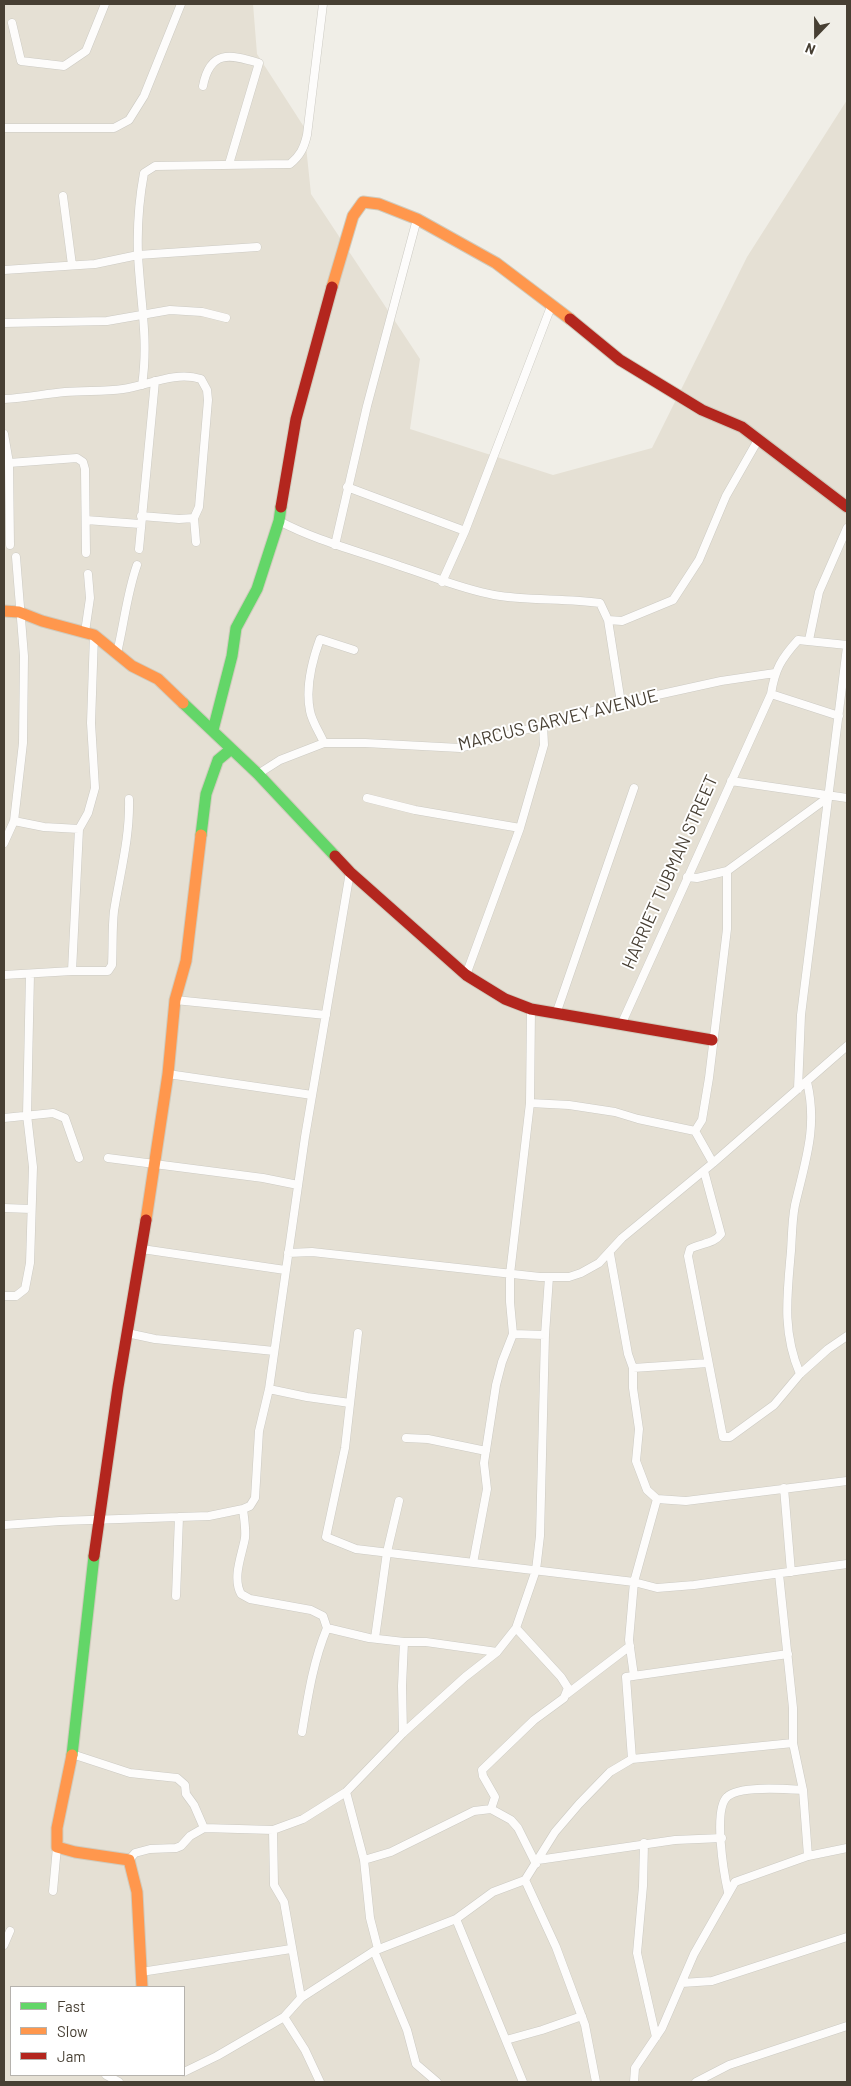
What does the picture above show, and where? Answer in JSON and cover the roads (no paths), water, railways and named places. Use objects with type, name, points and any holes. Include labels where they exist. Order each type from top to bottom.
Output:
[{"type":"street","points":[[12,24],[21,61],[64,66],[86,51],[105,4]]},
{"type":"street","points":[[4,128],[114,128],[129,120],[144,96],[181,4]]},
{"type":"street","points":[[142,385],[146,364],[144,315],[138,255],[139,205],[144,173],[155,166],[290,164],[298,157],[304,148],[307,136],[323,4]]},
{"type":"street","points":[[203,86],[206,72],[213,61],[225,56],[259,63],[229,164]]},
{"type":"street","points":[[63,196],[72,265]]},
{"type":"street","points":[[213,730],[232,656],[236,628],[257,589],[279,520],[296,419],[341,252],[353,216],[363,202],[380,204],[417,219],[496,263],[552,304],[620,360],[702,410],[742,427],[847,507]]},
{"type":"street","points":[[334,545],[384,338],[417,219]]},
{"type":"street","points":[[4,270],[95,264],[138,255],[257,247]]},
{"type":"street","points":[[442,582],[465,531],[552,304]]},
{"type":"street","points":[[4,323],[108,322],[170,310],[202,312],[226,318]]},
{"type":"street","points":[[4,398],[25,398],[65,392],[100,392],[189,376],[202,380],[207,390],[208,400],[199,508],[194,518],[196,542]]},
{"type":"street","points":[[138,549],[155,381]]},
{"type":"street","points":[[4,434],[9,462],[10,545]]},
{"type":"street","points":[[608,620],[622,621],[673,600],[699,560],[726,496],[758,440]]},
{"type":"street","points":[[9,462],[77,458],[83,462],[86,469],[86,553]]},
{"type":"street","points":[[347,487],[465,531]]},
{"type":"street","points":[[86,520],[194,518]]},
{"type":"street","points":[[279,520],[304,534],[334,545],[399,565],[442,582],[495,596],[600,603],[608,620],[621,703]]},
{"type":"street","points":[[809,640],[820,592],[847,528]]},
{"type":"street","points":[[4,844],[14,821],[23,743],[24,656],[16,557]]},
{"type":"street","points":[[117,653],[129,598],[130,584],[137,565]]},
{"type":"street","points":[[72,971],[79,829],[88,813],[96,788],[91,723],[90,598],[88,574]]},
{"type":"street","points":[[4,611],[19,612],[42,621],[90,634],[132,666],[158,679],[213,730],[230,750],[258,774],[350,872],[466,975],[492,993],[531,1009],[712,1040]]},
{"type":"street","points":[[324,743],[310,712],[309,689],[312,660],[320,639],[354,650]]},
{"type":"street","points":[[775,673],[786,654],[798,640],[847,646],[839,716],[832,755],[830,796],[801,1015],[798,1089]]},
{"type":"street","name":"MARCUS GARVEY AVENUE","points":[[258,774],[280,760],[324,743],[365,743],[460,748],[621,703],[721,681],[775,673]]},
{"type":"street","name":"HARRIET TUBMAN STREET","points":[[621,1025],[771,694],[775,673]]},
{"type":"street","points":[[771,694],[839,716]]},
{"type":"street","points":[[466,975],[520,828],[544,745],[542,725]]},
{"type":"street","points":[[53,1890],[58,1828],[72,1754],[98,1520],[155,1163],[168,1074],[175,1000],[186,961],[206,794],[218,760],[230,750]]},
{"type":"street","points":[[731,781],[847,798]]},
{"type":"street","points":[[556,1014],[634,788]]},
{"type":"street","points":[[687,877],[697,878],[727,871],[830,796]]},
{"type":"street","points":[[366,798],[415,810],[520,828]]},
{"type":"street","points":[[4,975],[108,971],[112,965],[114,912],[125,858],[130,822],[130,799]]},
{"type":"street","points":[[14,821],[44,827],[79,829]]},
{"type":"street","points":[[696,1131],[702,1120],[727,929],[727,871]]},
{"type":"street","points":[[4,1525],[60,1521],[208,1516],[250,1506],[257,1491],[259,1431],[268,1389],[312,1095],[350,872]]},
{"type":"street","points":[[4,1296],[16,1296],[25,1289],[28,1279],[33,1167],[27,1115],[30,974]]},
{"type":"street","points":[[175,1000],[326,1014]]},
{"type":"street","points":[[473,1562],[487,1489],[484,1463],[496,1385],[502,1362],[513,1334],[510,1274],[530,1103],[531,1009]]},
{"type":"street","points":[[288,1253],[312,1252],[549,1277],[568,1277],[582,1273],[600,1264],[622,1238],[713,1164],[847,1046]]},
{"type":"street","points":[[168,1074],[312,1095]]},
{"type":"street","points":[[800,1374],[792,1355],[786,1312],[795,1207],[810,1136],[812,1107],[807,1082]]},
{"type":"street","points":[[530,1103],[615,1112],[638,1119],[696,1131]]},
{"type":"street","points":[[4,1118],[53,1113],[65,1118],[79,1158]]},
{"type":"street","points":[[696,1131],[713,1164]]},
{"type":"street","points":[[108,1158],[263,1178],[298,1186]]},
{"type":"street","points":[[704,1171],[721,1234],[716,1240],[690,1249],[688,1256],[723,1437],[730,1437],[774,1405],[800,1374],[828,1349],[847,1336]]},
{"type":"street","points":[[4,1208],[31,1209]]},
{"type":"street","points":[[142,1249],[285,1270]]},
{"type":"street","points":[[610,1254],[628,1354],[633,1368],[633,1388],[639,1429],[636,1461],[647,1490],[657,1499],[686,1501],[847,1481]]},
{"type":"street","points":[[129,1860],[135,1853],[150,1849],[176,1848],[181,1846],[190,1836],[204,1828],[272,1830],[303,1819],[346,1792],[404,1733],[465,1677],[497,1652],[516,1628],[536,1570],[540,1536],[545,1335],[549,1277]]},
{"type":"street","points":[[127,1333],[155,1339],[274,1351]]},
{"type":"street","points":[[358,1333],[346,1448],[326,1536],[356,1549],[634,1582],[657,1588],[694,1586],[847,1564]]},
{"type":"street","points":[[513,1334],[545,1335]]},
{"type":"street","points":[[633,1368],[708,1363]]},
{"type":"street","points":[[268,1389],[350,1403]]},
{"type":"street","points":[[406,1438],[428,1440],[486,1451]]},
{"type":"street","points":[[784,1488],[791,1572]]},
{"type":"street","points":[[634,1676],[630,1646],[634,1582],[657,1499]]},
{"type":"street","points":[[375,1638],[387,1552],[398,1501]]},
{"type":"street","points":[[243,1509],[245,1536],[239,1559],[237,1583],[241,1594],[250,1599],[316,1612],[323,1616],[327,1628],[311,1677],[302,1732]]},
{"type":"street","points":[[176,1596],[179,1517]]},
{"type":"street","points":[[778,1574],[793,1708],[793,1743],[803,1790],[808,1856]]},
{"type":"street","points":[[327,1628],[375,1638],[404,1642],[426,1642],[497,1652]]},
{"type":"street","points":[[516,1628],[561,1677],[568,1688],[567,1694]]},
{"type":"street","points":[[404,1642],[402,1686],[404,1733]]},
{"type":"street","points":[[491,1809],[495,1797],[483,1776],[482,1770],[534,1720],[630,1646]]},
{"type":"street","points":[[632,1759],[625,1679],[627,1677],[788,1654]]},
{"type":"street","points":[[185,2072],[217,2056],[284,2017],[300,1998],[376,1950],[456,1919],[493,1892],[525,1880],[555,1832],[597,1784],[610,1772],[632,1759],[793,1743]]},
{"type":"street","points":[[72,1754],[130,1773],[177,1778],[185,1785],[186,1794],[194,1805],[204,1828]]},
{"type":"street","points":[[728,1892],[723,1867],[722,1838],[722,1806],[726,1798],[732,1793],[754,1789],[803,1790]]},
{"type":"street","points":[[346,1792],[364,1860],[370,1918],[376,1950],[407,2030],[416,2064],[436,2082]]},
{"type":"street","points":[[364,1860],[391,1852],[474,1811],[491,1809],[501,1813],[514,1824],[537,1862]]},
{"type":"street","points":[[272,1830],[274,1885],[284,1902],[300,1998]]},
{"type":"street","points":[[537,1862],[644,1844],[675,1840],[722,1838]]},
{"type":"street","points":[[644,1844],[643,1886],[637,1953],[656,2037]]},
{"type":"street","points":[[57,1846],[74,1853],[115,1856],[129,1860]]},
{"type":"street","points":[[634,2082],[635,2068],[664,2023],[694,1954],[728,1892],[738,1880],[808,1856],[847,1848]]},
{"type":"street","points":[[129,1860],[137,1892],[142,1986]]},
{"type":"street","points":[[525,1880],[556,1947],[586,2025],[596,2082]]},
{"type":"street","points":[[456,1919],[523,2082]]},
{"type":"street","points":[[4,1945],[10,1930]]},
{"type":"street","points":[[682,1983],[712,1981],[847,1937]]},
{"type":"street","points":[[141,1972],[291,1949]]},
{"type":"street","points":[[506,2040],[582,2016]]},
{"type":"street","points":[[284,2017],[305,2050],[320,2082]]},
{"type":"street","points":[[698,2082],[729,2065],[847,2026]]},
{"type":"street","points":[[108,2076],[119,2082]]}]
